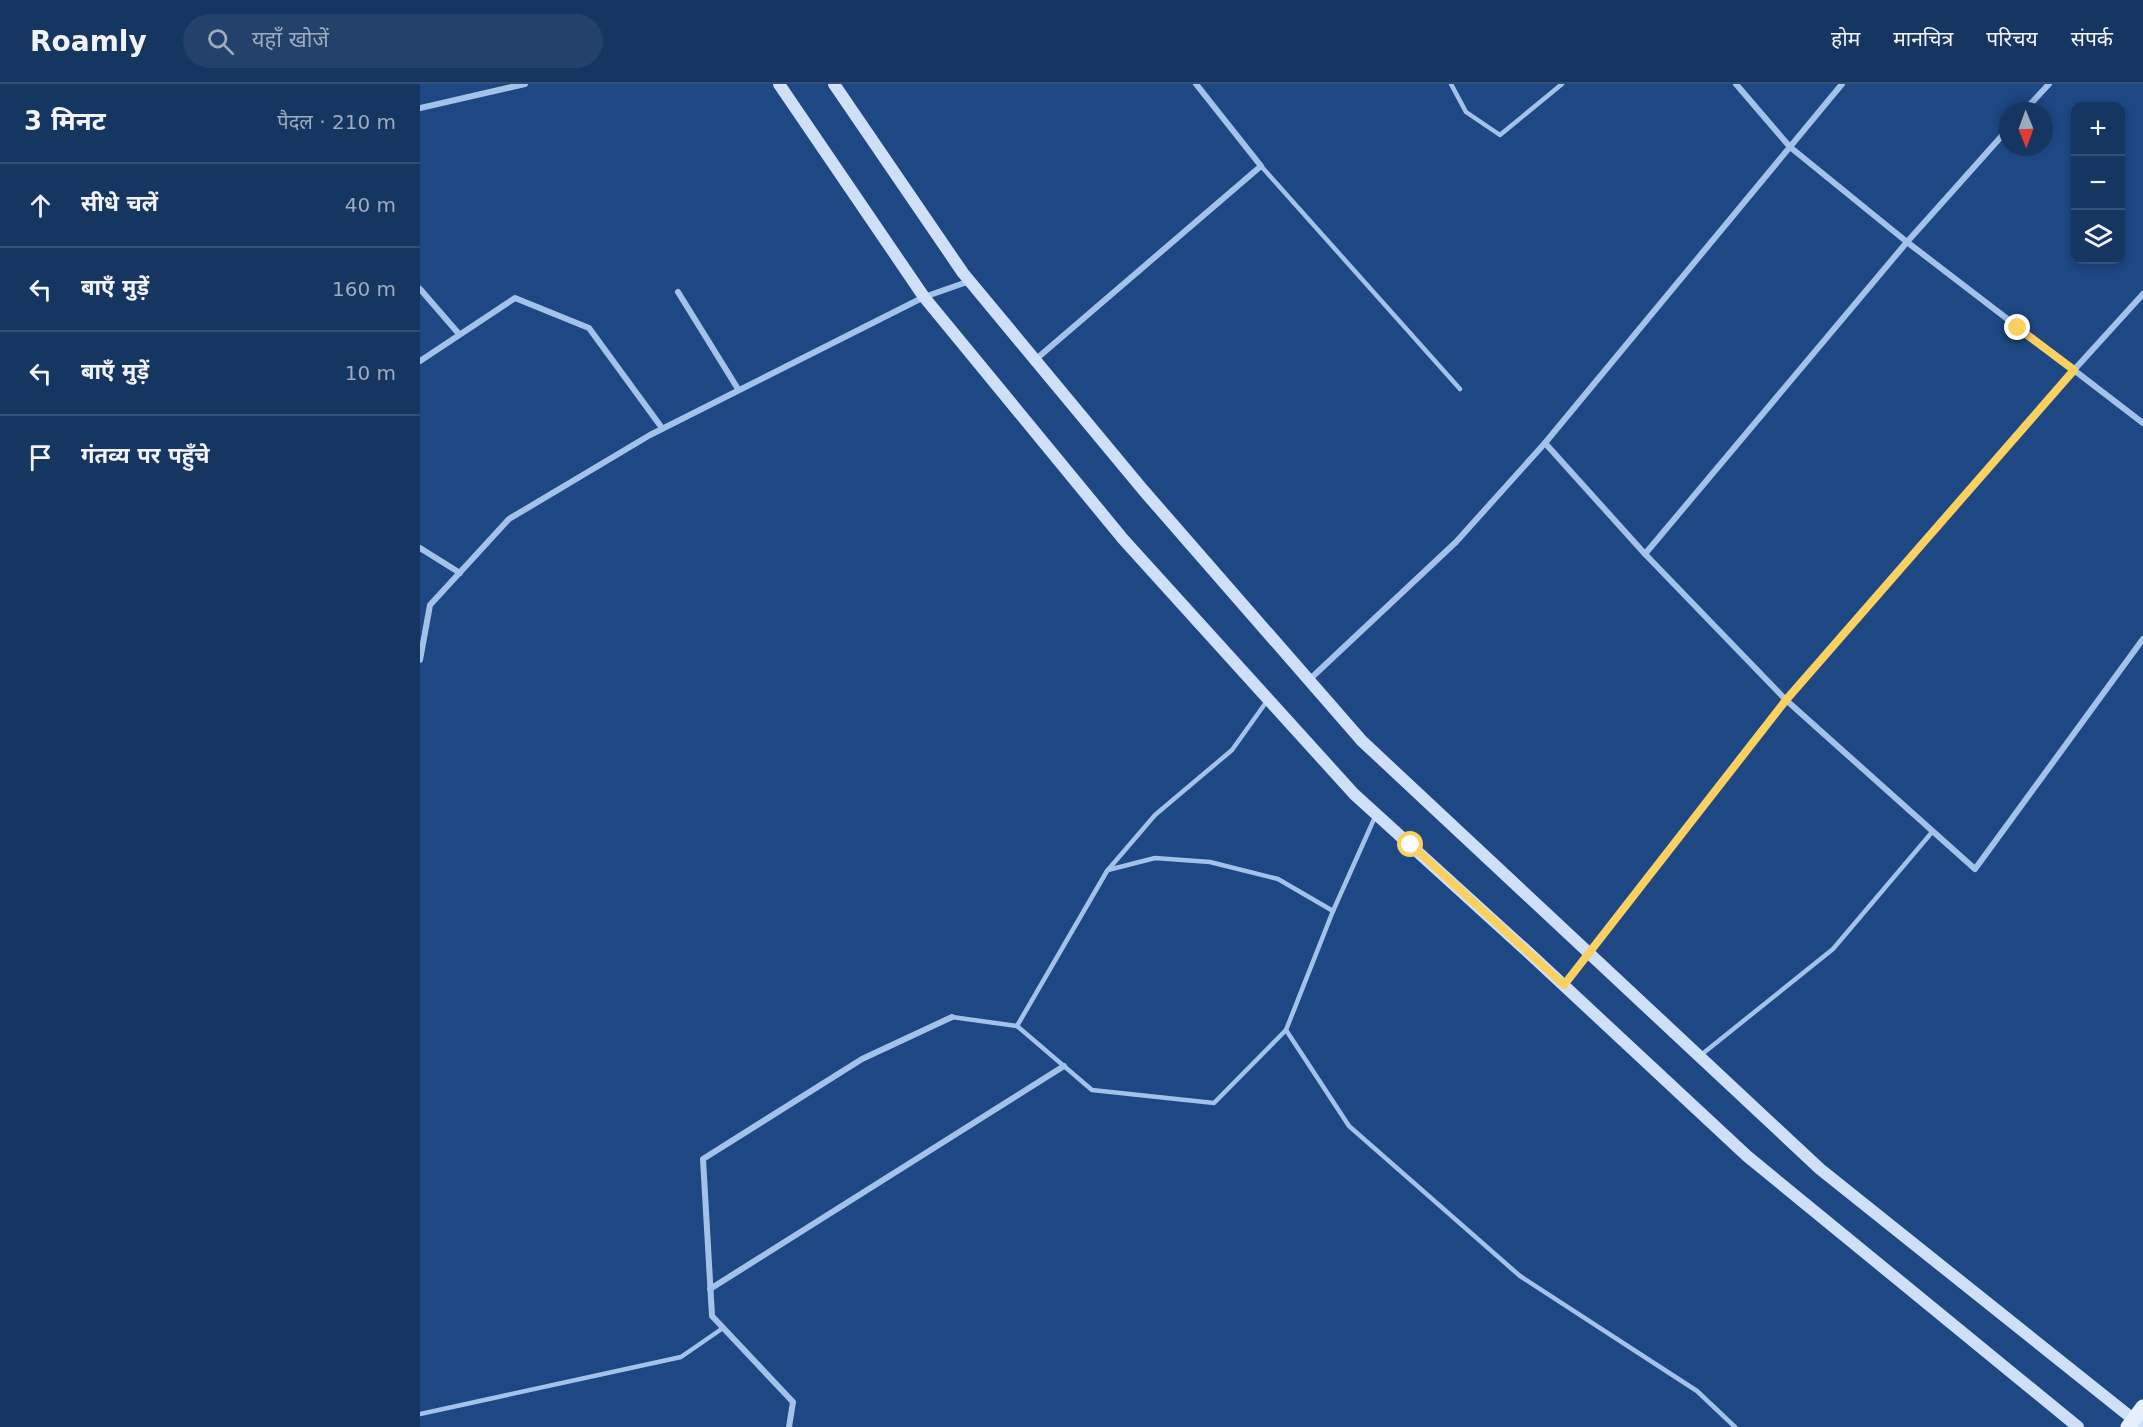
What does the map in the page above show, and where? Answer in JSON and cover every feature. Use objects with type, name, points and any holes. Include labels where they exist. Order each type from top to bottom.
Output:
[{"type":"main road","points":[[778,84],[924,297],[1123,539],[1354,794],[1748,1156],[2078,1427]]},
{"type":"main road","points":[[834,84],[970,281],[1144,491],[1362,741],[1820,1169],[2137,1420]]},
{"type":"street","points":[[420,108],[525,84]]},
{"type":"street","points":[[1035,360],[1261,166],[1196,84]]},
{"type":"street","points":[[1736,84],[1790,147],[1907,242],[2143,423]]},
{"type":"street","points":[[1309,680],[1456,542],[1545,443],[1842,84]]},
{"type":"street","points":[[2032,102],[2049,84]]},
{"type":"street","points":[[1645,554],[1907,242],[1999,139]]},
{"type":"street","points":[[420,660],[430,605],[508,519],[662,428],[924,297],[970,281]]},
{"type":"street","points":[[420,289],[459,334]]},
{"type":"street","points":[[678,292],[738,389]]},
{"type":"street","points":[[1564,985],[1786,700],[2143,294]]},
{"type":"street","points":[[420,361],[515,298],[589,328],[662,428]]},
{"type":"street","points":[[1545,443],[1645,554],[1786,700],[1975,868],[2143,639]]},
{"type":"street","points":[[420,548],[460,573]]},
{"type":"street","points":[[789,1427],[793,1402],[712,1316],[703,1159],[862,1059],[952,1017]]},
{"type":"street","points":[[710,1289],[1064,1066]]},
{"type":"lane","points":[[1451,84],[1466,112],[1500,135],[1562,84]]},
{"type":"lane","points":[[1261,166],[1460,389]]},
{"type":"lane","points":[[1017,1026],[1107,871],[1155,815],[1232,750],[1268,699]]},
{"type":"lane","points":[[952,1017],[1017,1026],[1092,1090],[1215,1103],[1286,1030],[1333,911],[1377,814]]},
{"type":"lane","points":[[1699,1056],[1833,949],[1933,831]]},
{"type":"lane","points":[[1107,871],[1155,858],[1210,862],[1278,879],[1333,911]]},
{"type":"lane","points":[[1286,1030],[1348,1126],[1520,1276],[1697,1391],[1735,1427]]},
{"type":"lane","points":[[420,1414],[681,1357],[723,1328]]},
{"type":"route","points":[[1411,845],[1564,985],[1786,700],[2074,370],[2018,328]]}]
